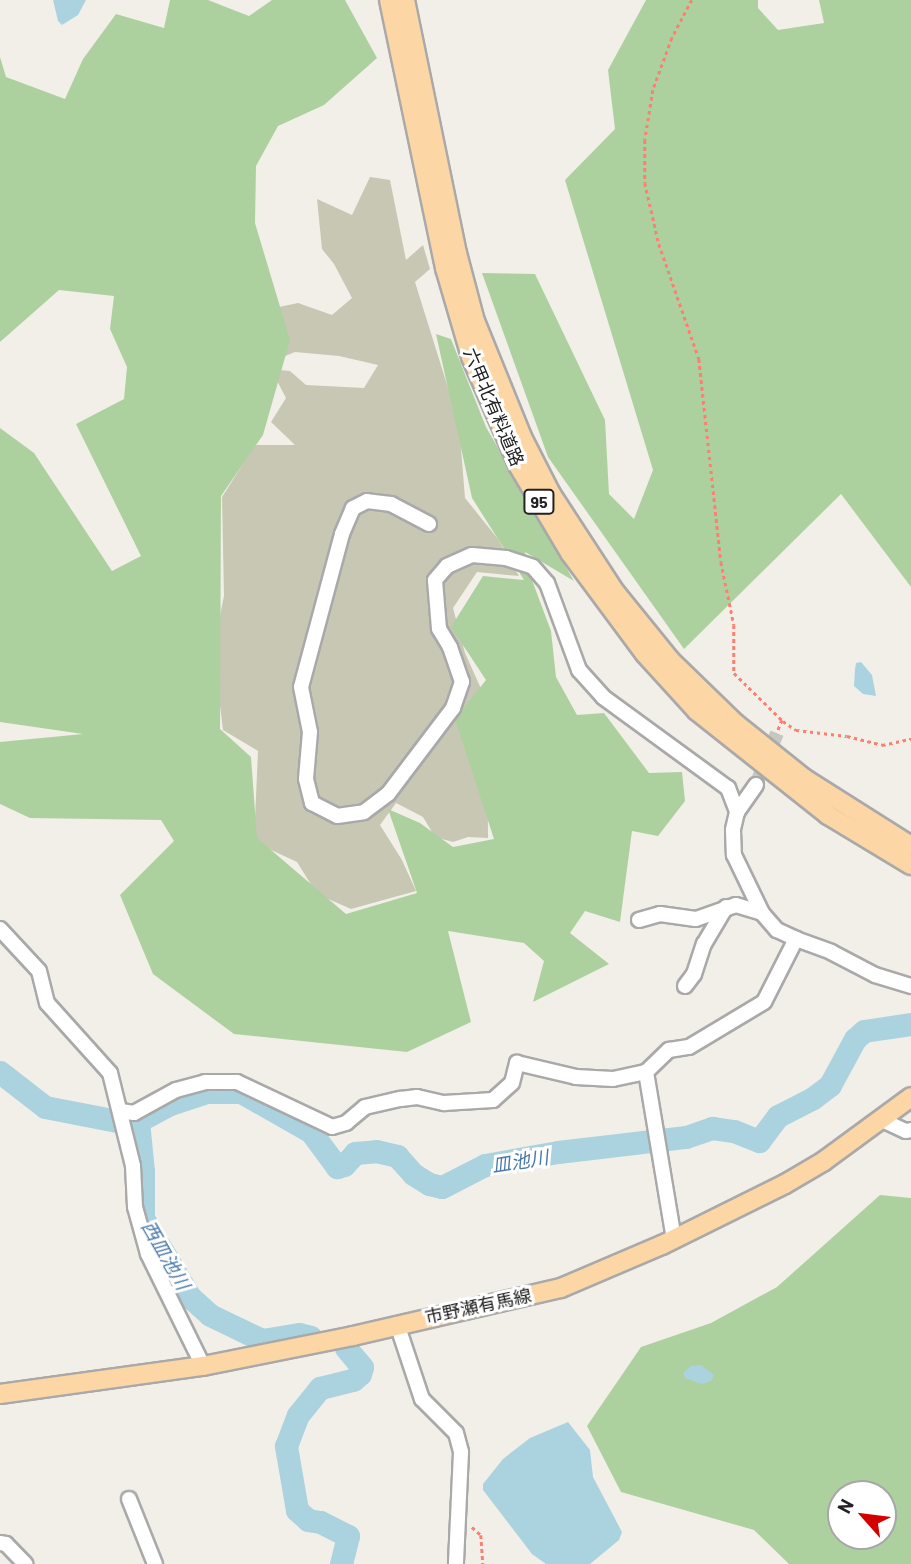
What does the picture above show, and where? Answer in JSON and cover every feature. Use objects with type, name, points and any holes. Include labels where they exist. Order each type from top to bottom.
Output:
[{"type":"main road","name":"六甲北有料道路","points":[[389,0],[445,268],[471,357],[519,467],[570,554],[637,645],[697,710],[828,815],[911,864]]},
{"type":"main road","name":"六甲北有料道路","points":[[405,0],[457,253],[475,321],[522,438],[551,494],[615,592],[671,661],[726,715],[805,779],[911,846]]},
{"type":"main road","name":"市野瀬有馬線","points":[[0,1394],[203,1366],[353,1336],[561,1288],[674,1239],[785,1184],[824,1161],[911,1097]]},
{"type":"street","points":[[429,524],[391,504],[367,501],[353,508],[342,534],[301,687],[310,732],[306,779],[312,803],[337,816],[364,811],[388,794],[453,708],[462,682],[457,664],[439,629],[435,580],[447,566],[472,555],[506,558],[533,566],[547,583],[579,670],[603,697],[729,788],[737,812]]},
{"type":"street","points":[[756,785],[737,812],[733,830],[734,856],[762,913],[778,930],[796,939],[831,951],[875,975],[911,986]]},
{"type":"street","points":[[639,920],[660,914],[696,919],[736,905],[762,913]]},
{"type":"street","points":[[685,986],[694,974],[704,944],[726,907]]},
{"type":"street","points":[[0,929],[39,971],[47,1003],[110,1073],[122,1113],[133,1166],[135,1207],[148,1254],[203,1366]]},
{"type":"street","points":[[122,1113],[134,1113],[176,1090],[205,1082],[237,1082],[331,1127],[346,1123],[365,1107],[401,1099],[418,1097],[444,1104],[493,1100],[512,1083],[517,1063],[551,1074],[576,1077],[613,1079],[646,1072],[669,1050],[690,1047],[764,1002],[796,939]]},
{"type":"street","points":[[646,1072],[674,1239]]},
{"type":"street","points":[[882,1120],[906,1132],[911,1130]]},
{"type":"street","points":[[397,1324],[422,1399],[456,1433],[461,1452],[456,1564]]},
{"type":"street","points":[[129,1499],[155,1564]]},
{"type":"street","points":[[0,1543],[6,1544],[25,1564]]},
{"type":"path","points":[[692,0],[672,38],[653,90],[645,140],[645,183],[659,244],[699,359],[721,562],[734,625],[734,673],[782,720],[796,730],[847,736],[882,745],[911,739]]},
{"type":"path","points":[[777,733],[782,720]]},
{"type":"path","points":[[457,1517],[481,1535],[483,1564]]},
{"type":"shaded area","points":[[370,177],[390,180],[406,260],[423,245],[430,269],[415,282],[459,423],[465,498],[498,539],[519,576],[477,572],[453,608],[465,653],[487,702],[488,838],[468,837],[453,842],[435,837],[423,817],[396,803],[380,825],[402,860],[416,891],[351,909],[317,894],[297,862],[254,842],[258,751],[223,730],[213,649],[224,596],[222,497],[255,445],[295,445],[271,422],[286,398],[271,369],[290,371],[306,385],[364,388],[378,365],[339,356],[295,352],[268,363],[255,312],[298,303],[332,315],[352,298],[334,264],[322,249],[317,199],[352,215]]},
{"type":"green space","points":[[170,0],[208,0],[249,16],[272,0],[345,0],[377,58],[324,105],[278,126],[256,166],[255,223],[290,340],[263,435],[221,496],[220,729],[251,757],[257,838],[346,914],[417,893],[388,809],[420,823],[453,847],[494,839],[455,719],[486,680],[451,627],[483,576],[524,580],[472,498],[436,334],[451,339],[486,427],[574,581],[525,552],[529,572],[551,631],[556,677],[577,715],[604,713],[649,773],[682,772],[685,801],[658,836],[632,831],[620,922],[585,911],[570,933],[609,964],[533,1002],[544,961],[524,943],[448,931],[471,1022],[407,1052],[234,1034],[153,974],[120,895],[174,841],[161,820],[30,818],[0,804],[0,742],[83,734],[0,722],[0,428],[34,453],[112,571],[141,556],[76,424],[124,399],[127,367],[110,329],[114,296],[59,290],[0,342],[0,57],[6,77],[65,99],[83,59],[116,14],[164,28]]},
{"type":"green space","points":[[646,0],[758,0],[758,8],[778,30],[824,23],[819,0],[911,0],[911,587],[841,494],[684,649],[548,457],[482,273],[535,274],[605,420],[609,494],[634,519],[653,470],[565,180],[615,129],[608,70]]},
{"type":"green space","points":[[880,1195],[911,1198],[911,1564],[789,1564],[754,1530],[621,1492],[587,1426],[641,1347],[711,1323],[777,1287]]},
{"type":"water","points":[[53,0],[86,0],[78,15],[62,25],[58,21]]},
{"type":"water","points":[[861,662],[872,675],[876,696],[863,694],[854,686],[856,663]]},
{"type":"water","points":[[701,1365],[714,1375],[711,1381],[702,1384],[685,1378],[683,1373],[691,1366]]},
{"type":"water","points":[[568,1422],[590,1450],[593,1477],[622,1532],[619,1540],[590,1564],[546,1564],[532,1554],[483,1490],[483,1484],[503,1459],[530,1438]]},
{"type":"waterway","name":"皿池川","points":[[0,1072],[45,1107],[122,1122],[138,1121],[170,1104],[208,1092],[241,1092],[311,1132],[337,1167],[344,1165],[355,1153],[376,1151],[397,1156],[413,1174],[429,1184],[442,1187],[485,1165],[558,1152],[686,1137],[712,1128],[734,1131],[759,1141],[778,1116],[813,1098],[830,1085],[855,1039],[864,1031],[911,1024]]},
{"type":"waterway","name":"西皿池川","points":[[138,1121],[143,1171],[143,1218],[190,1297],[210,1315],[262,1340],[299,1334],[311,1337]]},
{"type":"waterway","name":"西皿池川","points":[[341,1564],[348,1536],[320,1522],[308,1520],[297,1510],[286,1446],[298,1415],[320,1388],[353,1380],[360,1374],[362,1367],[346,1348]]},
{"type":"tunnel","points":[[756,785],[777,733]]}]
